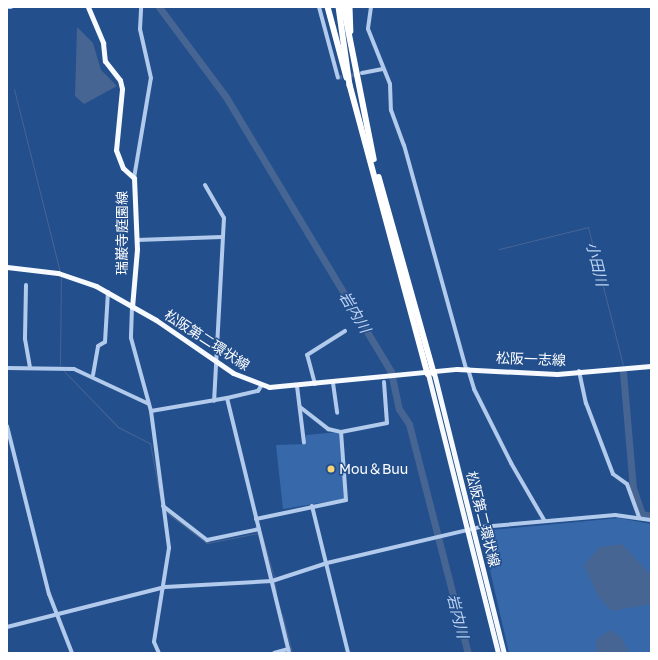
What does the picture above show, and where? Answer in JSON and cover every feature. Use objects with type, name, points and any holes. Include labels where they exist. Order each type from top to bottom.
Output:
[{"type":"highway","points":[[328,7],[431,373]]},
{"type":"highway","points":[[339,7],[350,85]]},
{"type":"highway","points":[[344,7],[350,45],[373,154],[431,373]]},
{"type":"highway","points":[[350,7],[350,45]]},
{"type":"main road","name":"瑞巌寺庭園線","points":[[88,7],[103,42],[105,61],[120,80],[116,150],[121,164],[134,178],[137,240],[132,307]]},
{"type":"main road","name":"松阪第二環状線","points":[[7,267],[64,274],[108,292],[216,362],[261,386],[315,385],[395,378],[431,373],[470,529],[504,653]]},
{"type":"main road","name":"松阪一志線","points":[[431,373],[467,369],[540,374],[651,366]]},
{"type":"main road","name":"松阪第二環状線","points":[[470,529],[498,653]]},
{"type":"street","points":[[134,178],[151,78],[140,29],[141,7]]},
{"type":"street","points":[[319,7],[338,78]]},
{"type":"street","points":[[371,7],[368,29],[390,84],[391,110],[409,159],[471,383],[511,463],[544,520]]},
{"type":"street","points":[[362,73],[383,69]]},
{"type":"street","points":[[205,185],[224,218],[214,401]]},
{"type":"street","points":[[137,240],[222,237]]},
{"type":"street","points":[[26,285],[26,339],[30,367]]},
{"type":"street","points":[[93,375],[98,346],[105,342],[108,292]]},
{"type":"street","points":[[132,307],[131,338],[146,403],[151,411],[169,548],[161,588],[154,642],[159,653]]},
{"type":"street","points":[[315,385],[307,355],[344,331]]},
{"type":"street","points":[[7,368],[72,368],[93,375],[146,403]]},
{"type":"street","points":[[580,371],[586,403],[613,474],[627,484],[639,517]]},
{"type":"street","points":[[300,407],[328,429],[341,432],[387,423],[384,382]]},
{"type":"street","points":[[333,383],[337,414]]},
{"type":"street","points":[[151,411],[214,401],[258,391],[261,386]]},
{"type":"street","points":[[297,386],[304,443]]},
{"type":"street","points":[[227,398],[259,532],[273,580],[289,651],[274,653]]},
{"type":"street","points":[[7,426],[56,615],[72,653]]},
{"type":"street","points":[[256,519],[346,500],[341,432]]},
{"type":"street","points":[[312,506],[348,653]]},
{"type":"street","points":[[163,508],[207,540],[259,532]]},
{"type":"street","points":[[7,627],[161,588],[273,580],[327,563],[470,529],[544,520],[615,515],[639,517],[651,520]]},
{"type":"shaded area","points":[[77,27],[93,43],[101,70],[117,86],[84,104],[75,96]]},
{"type":"shaded area","points":[[339,432],[344,499],[283,509],[276,445],[305,444],[306,435]]},
{"type":"shaded area","points":[[619,518],[651,524],[651,653],[509,653],[481,531]]},
{"type":"shaded area","points":[[622,544],[651,575],[651,604],[611,611],[598,596],[584,565],[600,547]]},
{"type":"shaded area","points":[[610,630],[622,638],[629,653],[596,653],[596,640]]},
{"type":"waterway","name":"岩内川","points":[[159,7],[226,97],[391,372],[399,409],[409,424],[468,653]]},
{"type":"waterway","points":[[14,89],[60,272]]},
{"type":"waterway","name":"小田川","points":[[499,249],[588,227],[623,365]]},
{"type":"waterway","points":[[60,365],[61,275]]},
{"type":"waterway","points":[[64,371],[118,427],[150,443],[162,508]]},
{"type":"waterway","name":"小田川","points":[[623,372],[633,488],[642,514],[651,516]]},
{"type":"waterway","points":[[166,512],[207,543],[258,533]]},
{"type":"waterway","points":[[261,532],[274,578]]},
{"type":"waterway","points":[[274,581],[276,592]]},
{"type":"waterway","points":[[282,614],[292,653]]},
{"type":"tunnel","points":[[338,78],[359,74]]},
{"type":"place","name":"Mou＆Buu","points":[[331,469]]}]
